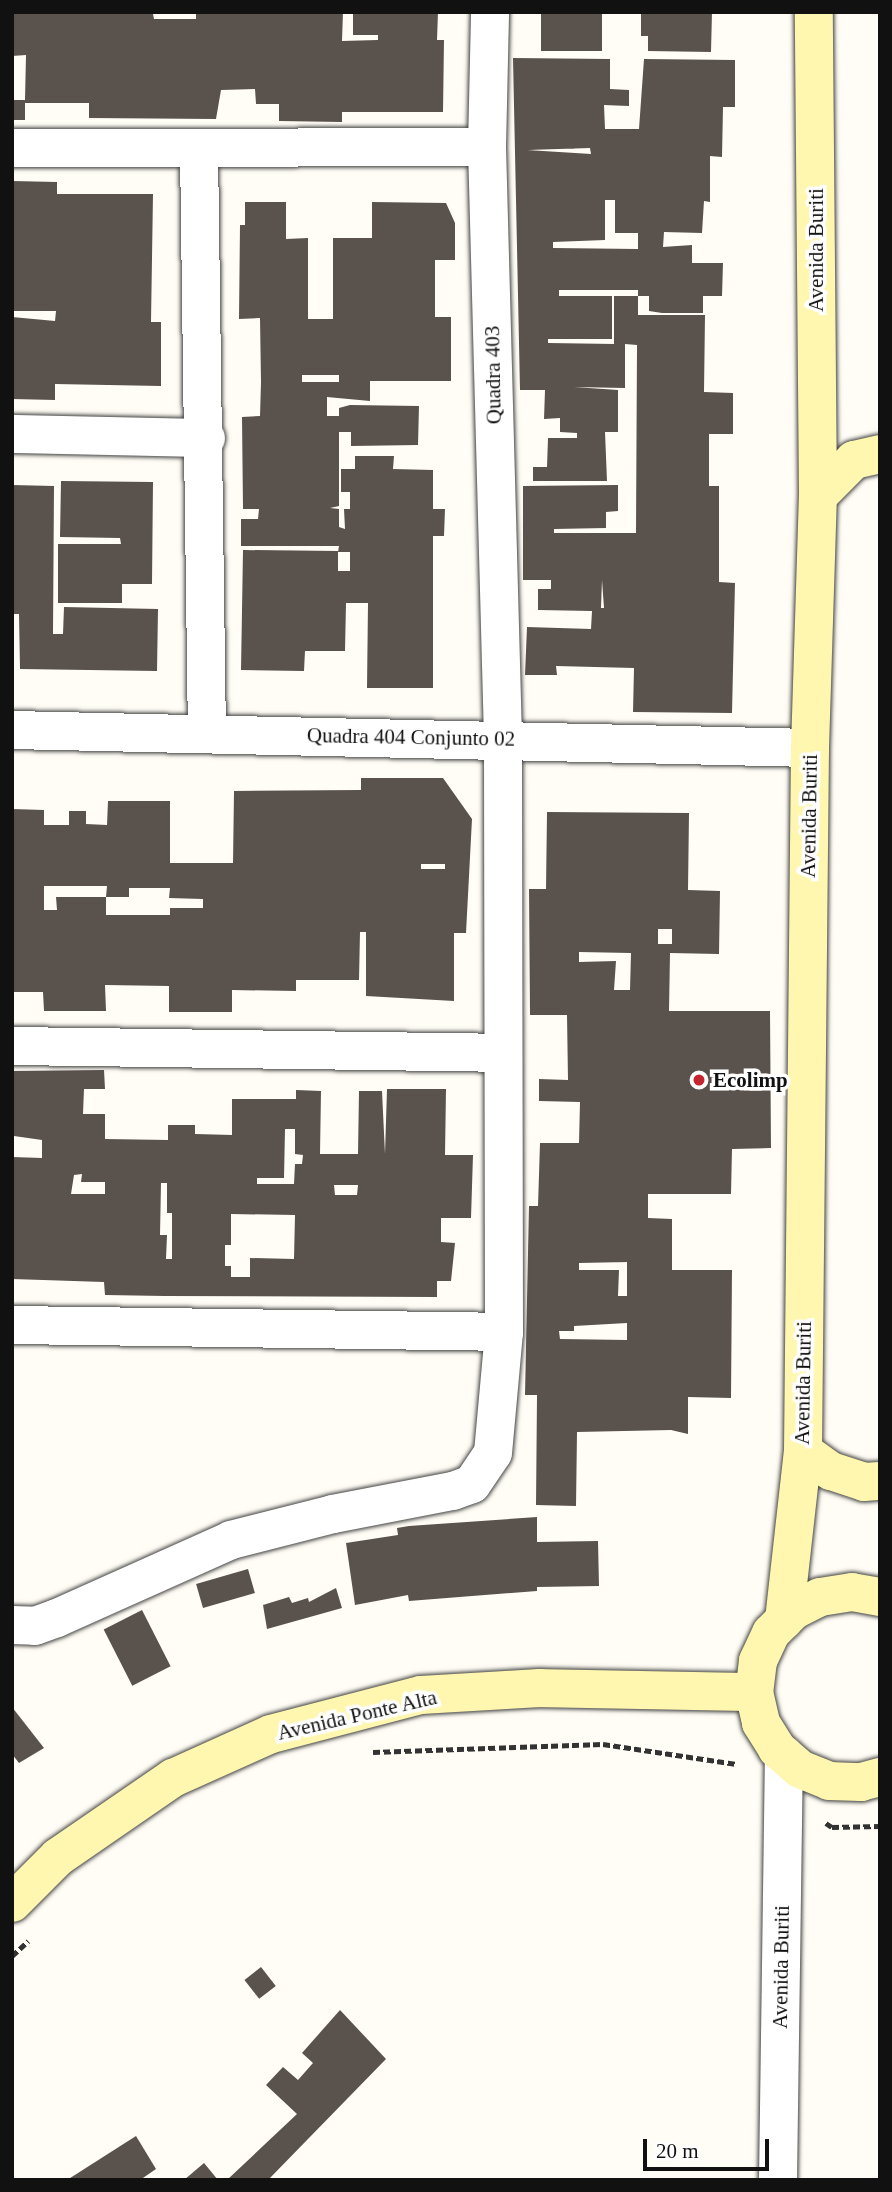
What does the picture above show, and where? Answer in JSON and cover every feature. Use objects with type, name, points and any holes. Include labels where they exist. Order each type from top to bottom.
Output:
[{"type":"main road","name":"Avenida Buriti","points":[[784,1620],[803,1451],[810,748],[818,496],[814,12]]},
{"type":"main road","points":[[818,496],[854,460],[880,454]]},
{"type":"main road","points":[[803,1451],[831,1471],[864,1482],[880,1481]]},
{"type":"main road","name":"Avenida Buriti","points":[[880,1597],[852,1592],[820,1597],[784,1620],[771,1633],[758,1661],[754,1692],[761,1723],[784,1755],[800,1769],[830,1781],[861,1782],[880,1777]]},
{"type":"main road","name":"Avenida Ponte Alta","points":[[12,1903],[58,1857],[173,1778],[271,1734],[421,1695],[541,1688],[754,1692]]},
{"type":"street","name":"Quadra 403","points":[[12,1625],[35,1626],[57,1618],[232,1540],[472,1484],[493,1453],[504,1332],[503,738],[487,147],[490,12]]},
{"type":"street","points":[[12,148],[487,147]]},
{"type":"street","points":[[199,149],[206,438],[207,733]]},
{"type":"street","points":[[12,435],[206,438]]},
{"type":"street","name":"Quadra 404 Conjunto 02","points":[[12,730],[503,738],[810,748]]},
{"type":"street","points":[[12,1046],[503,1053]]},
{"type":"street","points":[[12,1325],[504,1332]]},
{"type":"street","name":"Avenida Buriti","points":[[778,2180],[784,1755]]},
{"type":"path","points":[[370,1752],[603,1744],[738,1764],[832,1827],[880,1826]]},
{"type":"path","points":[[12,1956],[32,1938]]},
{"type":"building","points":[[12,12],[153,14],[154,19],[196,19],[196,12],[343,12],[342,41],[378,40],[378,35],[353,35],[353,12],[438,12],[437,40],[444,40],[443,112],[342,112],[342,122],[279,121],[279,104],[256,104],[255,89],[221,90],[216,119],[89,118],[89,103],[25,103],[25,120],[12,120],[12,100],[25,100],[26,55],[12,56]]},
{"type":"building","points":[[541,12],[602,12],[602,51],[541,51]]},
{"type":"building","points":[[641,12],[712,12],[711,52],[648,51],[648,36],[641,36]]},
{"type":"building","points":[[513,58],[610,59],[610,89],[629,90],[629,106],[604,105],[605,129],[639,129],[644,59],[735,60],[735,107],[723,107],[722,157],[710,156],[710,202],[704,201],[702,233],[664,232],[663,247],[692,245],[692,263],[723,263],[722,296],[703,296],[703,313],[662,313],[649,311],[649,296],[638,296],[638,315],[705,315],[704,392],[733,393],[733,434],[709,434],[709,486],[719,486],[719,582],[735,583],[732,713],[633,712],[634,668],[556,666],[557,675],[525,675],[527,627],[591,629],[592,611],[538,610],[538,589],[551,589],[551,580],[523,580],[523,486],[618,485],[618,511],[606,512],[606,528],[554,529],[554,533],[636,533],[637,345],[625,344],[625,388],[574,387],[618,390],[618,432],[605,432],[607,481],[533,481],[533,467],[547,467],[548,438],[577,438],[577,433],[560,432],[560,418],[544,419],[545,390],[520,390]],"holes":[[[590,148],[591,154],[527,150]],[[605,200],[615,200],[615,233],[638,233],[638,249],[553,248],[553,242],[605,240]],[[559,290],[638,290],[638,296],[614,296],[614,344],[548,343],[548,339],[612,339],[612,296],[559,296]],[[602,580],[604,608],[601,608]]]},
{"type":"building","points":[[12,181],[57,182],[57,194],[153,194],[151,322],[161,322],[161,386],[55,384],[55,400],[12,399],[12,317],[55,321],[56,311],[12,311]]},
{"type":"building","points":[[245,202],[286,202],[286,239],[308,238],[308,319],[333,319],[333,238],[372,238],[372,202],[446,203],[455,223],[455,260],[435,260],[435,317],[451,317],[451,381],[370,381],[370,401],[327,397],[327,416],[339,416],[339,408],[350,405],[419,406],[418,445],[351,446],[351,432],[339,432],[339,506],[330,508],[339,509],[339,527],[345,529],[344,509],[350,509],[350,492],[341,492],[341,469],[355,469],[355,456],[394,456],[393,469],[433,470],[433,509],[445,509],[444,536],[433,536],[433,688],[367,688],[368,603],[346,603],[345,651],[305,651],[304,671],[241,670],[243,550],[338,552],[339,546],[241,546],[241,519],[258,519],[259,509],[243,509],[242,417],[260,416],[261,382],[260,318],[239,319],[240,225],[245,225]],"holes":[[[302,375],[339,375],[339,382],[302,382]],[[338,552],[350,552],[350,571],[338,571]]]},
{"type":"building","points":[[61,481],[153,482],[152,584],[122,584],[122,603],[58,603],[58,544],[121,544],[120,538],[60,537]]},
{"type":"building","points":[[12,485],[54,486],[53,634],[63,634],[64,607],[158,609],[157,671],[20,669],[19,614],[12,614]]},
{"type":"building","points":[[361,778],[443,778],[472,819],[466,933],[454,933],[454,1001],[366,996],[366,932],[360,932],[359,980],[296,980],[296,991],[232,990],[232,1012],[169,1012],[169,986],[105,985],[106,1011],[44,1011],[43,992],[12,992],[12,809],[44,810],[44,825],[69,825],[69,811],[86,811],[86,824],[107,825],[108,801],[170,801],[170,863],[233,863],[234,791],[361,790]],"holes":[[[421,864],[445,864],[445,869],[421,869]],[[44,886],[107,886],[106,897],[56,897],[57,910],[44,910]],[[129,888],[170,888],[169,898],[203,899],[203,908],[170,908],[170,915],[106,915],[106,897],[129,897]]]},
{"type":"building","points":[[547,812],[689,813],[688,890],[720,891],[719,954],[670,953],[669,1011],[770,1011],[771,1148],[732,1149],[731,1194],[648,1194],[648,1218],[672,1219],[672,1270],[732,1270],[731,1398],[688,1397],[688,1434],[671,1430],[577,1432],[576,1506],[536,1505],[537,1395],[525,1395],[529,1206],[538,1206],[540,1143],[579,1143],[580,1102],[539,1101],[539,1079],[568,1080],[567,1015],[530,1015],[529,889],[546,889]],"holes":[[[658,929],[672,929],[672,944],[658,944]],[[579,952],[631,953],[630,990],[614,990],[616,961],[579,962]],[[627,1262],[627,1296],[618,1296],[619,1270],[579,1270],[579,1263]],[[627,1323],[627,1340],[560,1339],[559,1331],[574,1331],[574,1326]]]},
{"type":"building","points":[[104,1070],[105,1089],[84,1089],[83,1114],[105,1114],[105,1139],[168,1140],[168,1125],[195,1125],[195,1134],[232,1135],[232,1099],[296,1099],[296,1090],[321,1091],[320,1154],[358,1154],[359,1091],[382,1091],[385,1154],[387,1089],[446,1089],[445,1155],[473,1155],[471,1218],[441,1218],[441,1242],[455,1243],[451,1281],[437,1281],[437,1297],[165,1296],[105,1295],[104,1282],[12,1279],[12,1157],[42,1158],[42,1140],[14,1136],[12,1071]],"holes":[[[285,1129],[295,1129],[295,1154],[303,1155],[302,1164],[295,1164],[294,1184],[257,1184],[257,1178],[284,1178]],[[82,1174],[81,1182],[105,1182],[105,1194],[71,1194],[74,1175]],[[161,1183],[167,1183],[167,1213],[172,1213],[172,1259],[166,1259],[167,1235],[160,1235]],[[334,1185],[358,1185],[357,1195],[335,1195]],[[231,1214],[295,1215],[294,1259],[250,1258],[250,1277],[231,1277],[231,1266],[225,1266],[225,1245],[231,1245]]]},
{"type":"building","points":[[537,1517],[537,1542],[598,1541],[599,1586],[537,1587],[537,1591],[409,1601],[408,1595],[355,1605],[346,1543],[398,1535],[397,1528],[409,1526]]},
{"type":"building","points":[[248,1569],[255,1593],[203,1608],[196,1584]]},
{"type":"building","points":[[336,1588],[342,1608],[267,1629],[263,1605],[289,1597],[292,1603],[308,1598],[309,1602]]},
{"type":"building","points":[[142,1610],[171,1666],[132,1686],[104,1630]]},
{"type":"building","points":[[12,1707],[44,1748],[19,1763],[12,1754]]},
{"type":"building","points":[[261,1967],[276,1986],[259,1999],[244,1980]]},
{"type":"building","points":[[340,2010],[386,2059],[268,2180],[227,2180],[297,2114],[266,2085],[283,2067],[298,2080],[313,2063],[302,2053]]},
{"type":"building","points":[[136,2136],[156,2169],[140,2180],[67,2180]]},
{"type":"building","points":[[204,2163],[218,2180],[184,2180]]},
{"type":"place","name":"Ecolimp","points":[[699,1080]]}]
